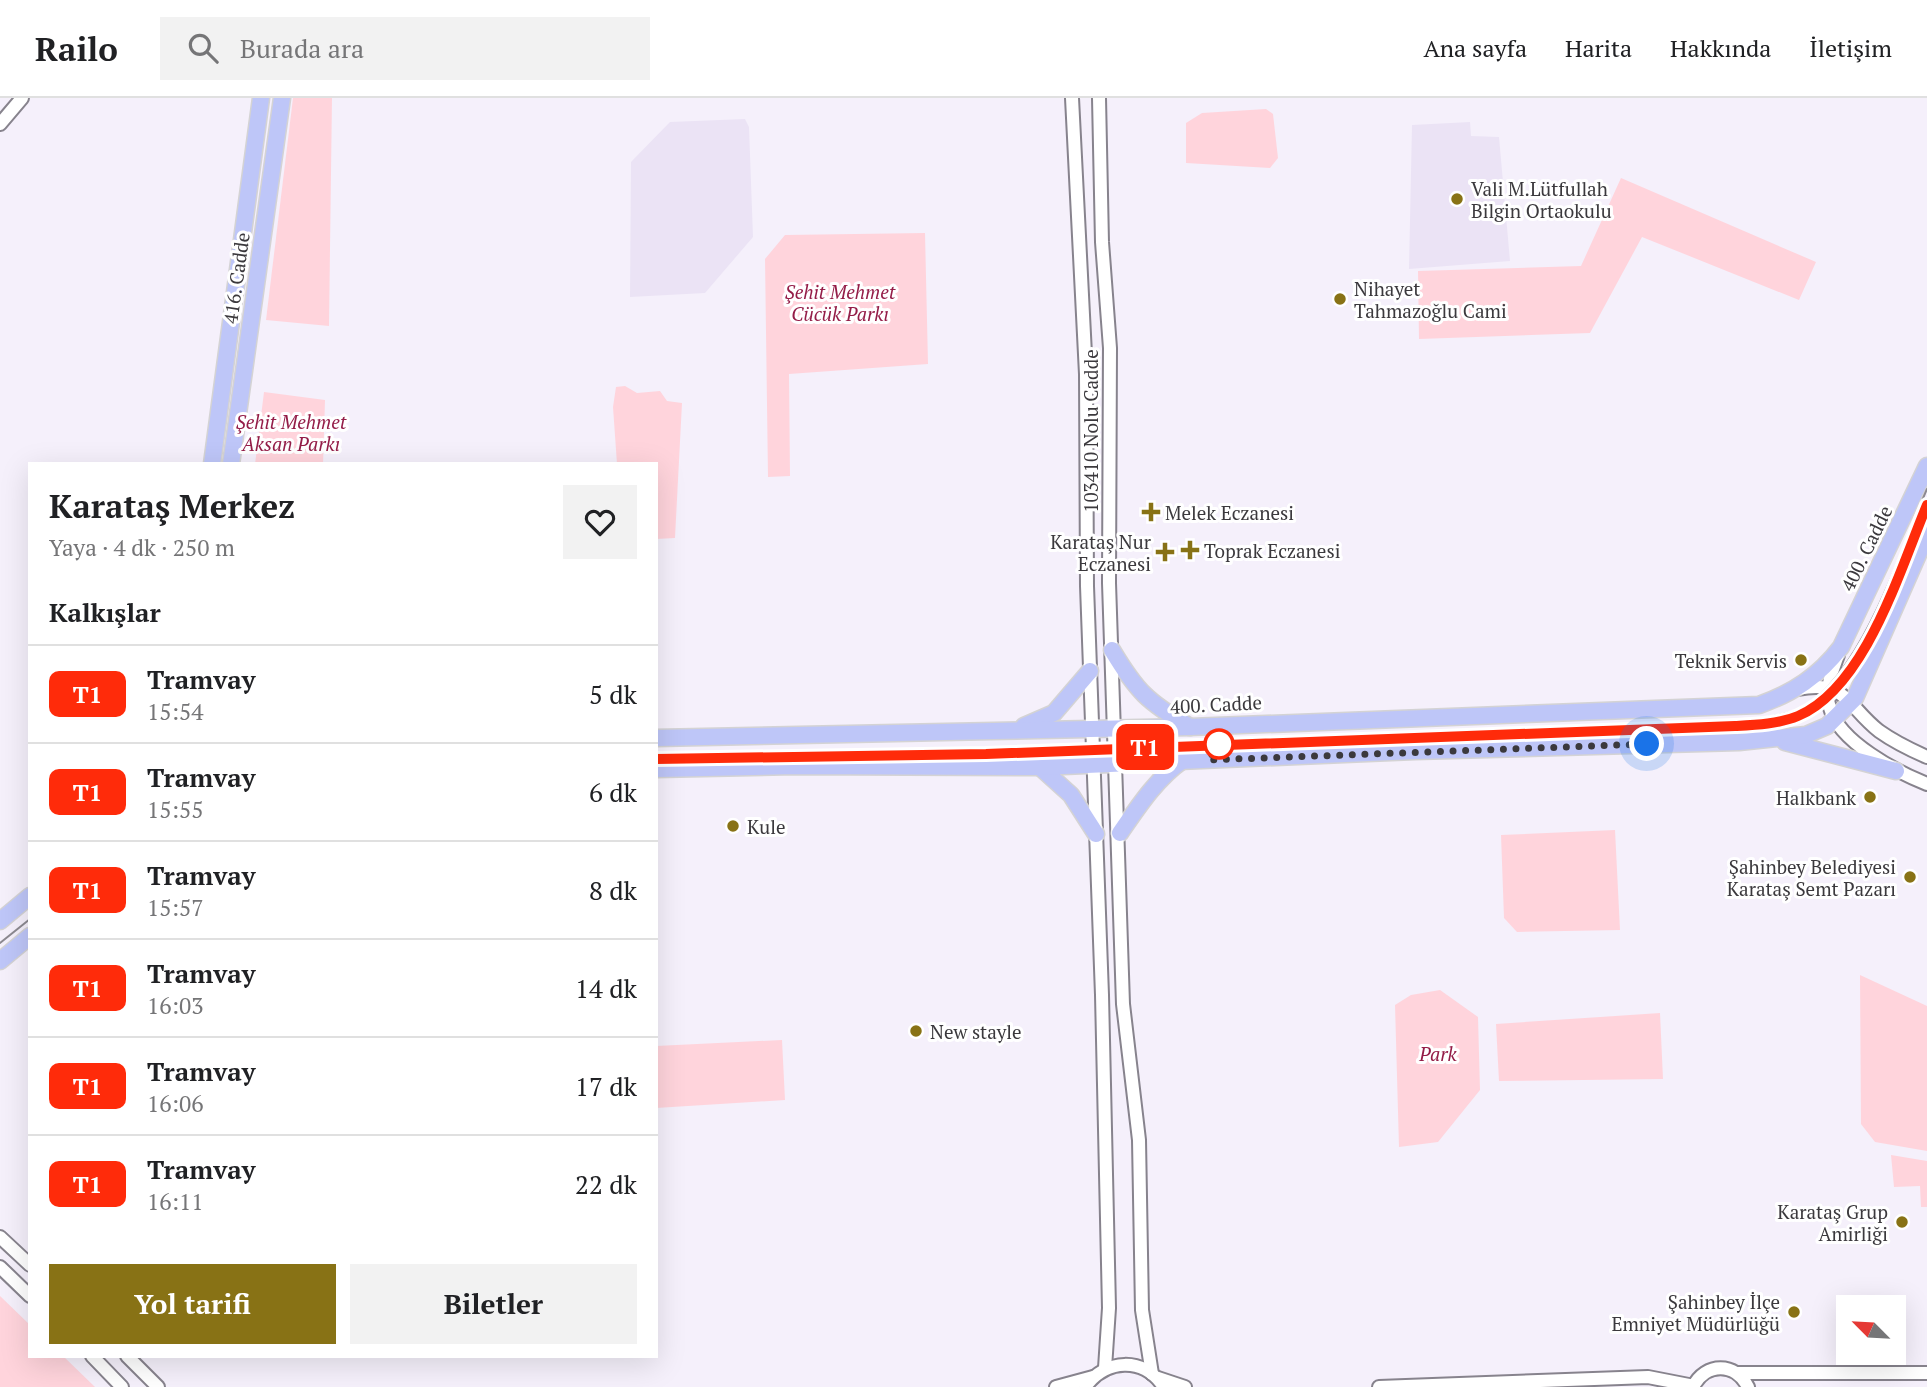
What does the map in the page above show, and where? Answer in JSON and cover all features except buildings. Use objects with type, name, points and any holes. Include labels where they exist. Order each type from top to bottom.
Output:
[{"type":"main road","points":[[212,462],[261,98]]},
{"type":"main road","name":"416. Cadde","points":[[231,462],[282,98]]},
{"type":"main road","name":"400. Cadde","points":[[658,738],[1191,727],[1759,705],[1797,690],[1828,664],[1841,647],[1927,466]]},
{"type":"main road","points":[[658,769],[795,766],[1040,767],[1779,740],[1806,735],[1834,720],[1852,702],[1865,681],[1927,534]]},
{"type":"main road","points":[[1112,650],[1135,687],[1160,709],[1191,727]]},
{"type":"main road","points":[[1011,731],[1054,713],[1090,671]]},
{"type":"main road","points":[[1779,740],[1896,771]]},
{"type":"main road","points":[[1120,833],[1169,769],[1183,760]]},
{"type":"main road","points":[[1040,767],[1071,795],[1096,834]]},
{"type":"main road","points":[[0,921],[28,898]]},
{"type":"main road","points":[[0,961],[28,938]]},
{"type":"street","points":[[0,124],[22,98]]},
{"type":"street","points":[[1072,98],[1086,374],[1090,671],[1110,1308],[1105,1368]]},
{"type":"street","name":"103410 Nolu Cadde","points":[[1098,98],[1102,242],[1110,348],[1109,583],[1120,833],[1123,1004],[1139,1139],[1142,1310],[1158,1380]]},
{"type":"street","points":[[1841,647],[1828,687],[1829,707],[1834,720],[1872,755],[1896,771],[1927,785]]},
{"type":"street","points":[[1797,690],[1828,687],[1852,702],[1881,732],[1927,757]]},
{"type":"street","points":[[0,1237],[28,1263]]},
{"type":"street","points":[[0,1267],[28,1294]]},
{"type":"street","points":[[94,1358],[122,1387]]},
{"type":"street","points":[[129,1358],[158,1387]]},
{"type":"street","points":[[1056,1387],[1089,1382],[1105,1368],[1133,1365],[1158,1380],[1185,1387]]},
{"type":"street","points":[[1378,1387],[1648,1377],[1693,1386],[1703,1374],[1716,1368],[1738,1373],[1927,1373]]},
{"type":"street","points":[[1738,1373],[1748,1387]]},
{"type":"shaded area","points":[[745,119],[749,127],[753,237],[705,293],[630,297],[631,162],[670,122]]},
{"type":"shaded area","name":"Vali M.Lütfullah Bilgin Ortaokulu","points":[[1470,122],[1471,136],[1499,137],[1510,261],[1409,269],[1412,125]]},
{"type":"green space","points":[[293,98],[332,98],[329,326],[266,320]]},
{"type":"green space","points":[[1266,109],[1273,114],[1278,158],[1270,168],[1186,163],[1186,123],[1202,113]]},
{"type":"green space","points":[[1621,178],[1816,262],[1799,300],[1642,237],[1590,333],[1419,339],[1418,271],[1581,266]]},
{"type":"green space","name":"Şehit Mehmet Cücük Parkı","points":[[925,233],[928,364],[789,374],[790,476],[768,477],[765,259],[785,235]]},
{"type":"green space","points":[[625,386],[637,393],[660,391],[667,401],[682,403],[675,538],[658,539],[658,462],[617,462],[613,407],[616,387]]},
{"type":"green space","name":"Şehit Mehmet Aksan Parkı","points":[[264,392],[325,400],[323,462],[255,462]]},
{"type":"green space","points":[[1615,830],[1620,930],[1517,932],[1504,918],[1501,835]]},
{"type":"green space","points":[[1860,975],[1927,1006],[1927,1151],[1875,1142],[1861,1124]]},
{"type":"green space","name":"Park","points":[[1440,990],[1478,1017],[1480,1090],[1438,1142],[1399,1147],[1395,1005],[1411,995]]},
{"type":"green space","name":"Park","points":[[1660,1013],[1663,1079],[1499,1081],[1496,1024]]},
{"type":"green space","points":[[782,1040],[785,1100],[658,1108],[658,1046]]},
{"type":"green space","points":[[1891,1155],[1927,1161],[1927,1207],[1921,1207],[1920,1186],[1894,1187]]},
{"type":"green space","points":[[0,1296],[28,1323],[28,1358],[65,1358],[95,1387],[0,1387]]},
{"type":"tram line","points":[[658,754],[987,750],[1741,721],[1781,715],[1794,711],[1817,697],[1838,675],[1857,646],[1875,614],[1927,489]]},
{"type":"tram line","name":"T1","points":[[658,759],[986,754],[1735,726],[1779,722],[1798,716],[1821,703],[1836,690],[1858,662],[1927,505]]},
{"type":"tram line","points":[[0,943],[28,921]]},
{"type":"place","name":"Vali M.Lütfullah Bilgin Ortaokulu","points":[[1457,199]]},
{"type":"place","name":"Nihayet Tahmazoğlu Cami","points":[[1340,299]]},
{"type":"place","name":"Melek Eczanesi","points":[[1151,512]]},
{"type":"place","name":"Toprak Eczanesi","points":[[1190,550]]},
{"type":"place","name":"Karataş Nur Eczanesi","points":[[1165,552]]},
{"type":"place","name":"Teknik Servis","points":[[1801,660]]},
{"type":"place","name":"Halkbank","points":[[1870,797]]},
{"type":"place","name":"Kule","points":[[733,826]]},
{"type":"place","name":"Şahinbey Belediyesi Karataş Semt Pazarı","points":[[1910,877]]},
{"type":"place","name":"New stayle","points":[[916,1031]]},
{"type":"place","name":"Karataş Grup Amirliği","points":[[1902,1222]]},
{"type":"place","name":"Şahinbey İlçe Emniyet Müdürlüğü","points":[[1794,1312]]},
{"type":"route","points":[[1219,744],[1208,760],[1647,744]]}]
